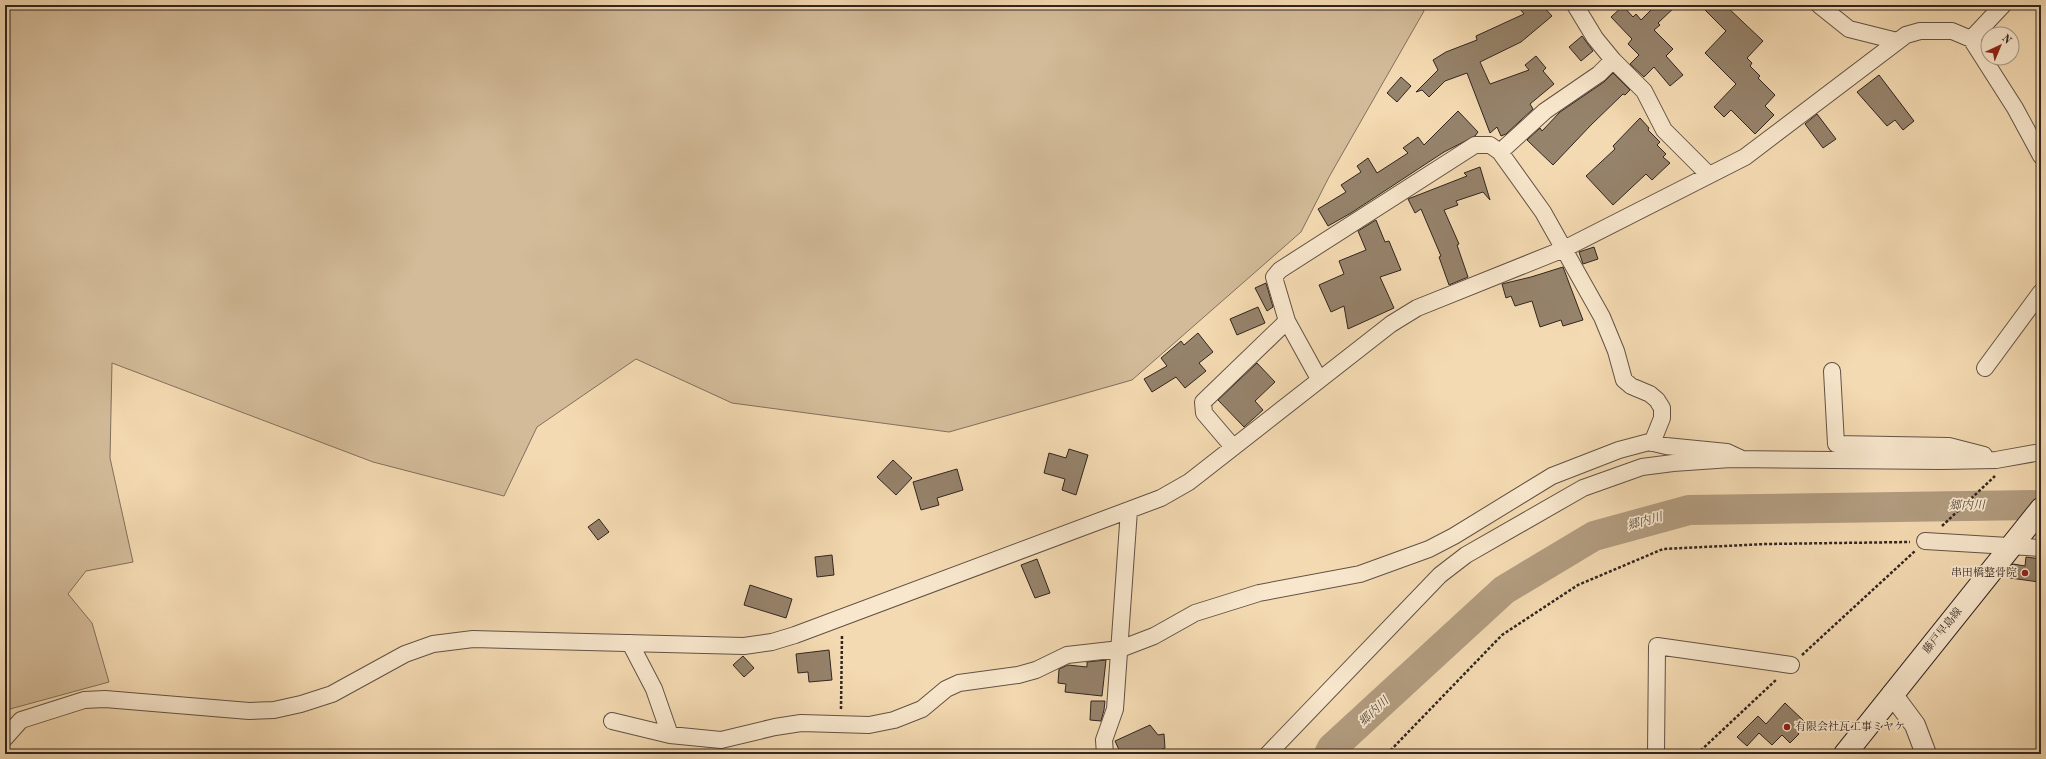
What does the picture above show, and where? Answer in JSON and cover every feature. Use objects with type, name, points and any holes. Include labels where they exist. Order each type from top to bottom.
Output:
[{"type":"main road","name":"藤戸早島線","points":[[1845,754],[2041,509]]},
{"type":"street","points":[[1575,5],[1595,38],[1613,60],[1644,91],[1664,130],[1709,175]]},
{"type":"street","points":[[1819,5],[1849,29],[1896,40]]},
{"type":"street","points":[[1971,39],[2003,5]]},
{"type":"street","points":[[5,738],[21,720],[84,700],[105,699],[249,711],[274,710],[301,704],[332,694],[405,654],[433,644],[473,639],[744,646],[772,642],[842,618],[1161,498],[1189,482],[1391,324],[1417,308],[1564,249],[1745,157],[1774,137],[1896,40],[1906,35],[1920,31],[1952,32],[1971,39],[2015,108],[2041,156]]},
{"type":"street","points":[[1500,152],[1545,111],[1599,74],[1613,60]]},
{"type":"street","points":[[1319,379],[1287,321],[1274,277],[1280,270],[1475,146],[1490,145],[1500,152],[1543,212],[1602,317],[1616,352],[1624,380],[1631,386],[1650,394],[1657,400],[1662,408],[1662,418],[1652,443]]},
{"type":"street","points":[[1986,368],[2041,292]]},
{"type":"street","points":[[1233,447],[1204,412],[1203,402],[1287,321]]},
{"type":"street","points":[[1832,371],[1836,444],[1858,452]]},
{"type":"street","points":[[612,721],[670,735],[721,740],[775,727],[801,723],[869,725],[894,720],[922,709],[946,689],[959,683],[1018,675],[1036,670],[1067,655],[1120,649],[1154,636],[1195,613],[1259,594],[1360,574],[1429,549],[1454,536],[1552,476],[1596,458],[1649,442],[1666,446],[1727,452],[1742,459]]},
{"type":"street","points":[[1268,754],[1440,575],[1466,555],[1583,488],[1615,475],[1642,467],[1672,463],[1949,446],[1981,454],[1996,467],[2041,452]]},
{"type":"street","points":[[1094,754],[1105,747],[1115,709],[1129,510]]},
{"type":"street","points":[[1925,541],[2041,548]]},
{"type":"street","points":[[630,643],[654,689],[670,735]]},
{"type":"street","points":[[1656,754],[1657,646],[1791,665]]},
{"type":"street","points":[[1892,694],[1915,725],[1926,754]]},
{"type":"path","points":[[1697,754],[1925,541],[1996,467]]},
{"type":"path","points":[[1387,754],[1502,635],[1578,585],[1663,550],[1766,544],[1925,541]]},
{"type":"path","points":[[838,724],[841,705],[842,618]]},
{"type":"shaded area","points":[[5,5],[1421,5],[1424,11],[1329,177],[1301,232],[1132,380],[949,432],[732,403],[636,359],[537,427],[504,496],[373,462],[112,363],[110,458],[133,562],[86,571],[68,594],[92,623],[109,682],[10,709],[5,714]]},
{"type":"building","points":[[1517,5],[1542,5],[1552,16],[1521,42],[1480,62],[1490,84],[1529,70],[1525,65],[1536,56],[1546,68],[1543,71],[1554,84],[1530,104],[1533,109],[1506,134],[1501,136],[1497,127],[1490,133],[1467,73],[1445,81],[1429,97],[1422,90],[1416,92],[1438,70],[1433,60],[1446,52],[1477,40],[1476,36],[1524,14]]},
{"type":"building","points":[[1656,5],[1677,5],[1658,23],[1660,25],[1654,30],[1673,49],[1666,56],[1683,75],[1670,86],[1654,67],[1644,77],[1630,64],[1639,55],[1628,44],[1632,39],[1611,17],[1623,6],[1633,17],[1636,14],[1641,20]]},
{"type":"building","points":[[1700,5],[1725,5],[1763,41],[1747,58],[1752,63],[1750,66],[1760,76],[1758,78],[1775,95],[1765,106],[1774,115],[1755,134],[1731,110],[1724,117],[1714,107],[1736,84],[1705,53],[1726,31]]},
{"type":"building","points":[[1582,36],[1593,51],[1581,61],[1569,47]]},
{"type":"building","points":[[1613,73],[1630,90],[1625,95],[1623,94],[1591,125],[1553,165],[1527,140],[1540,128],[1542,131],[1560,112],[1604,82]]},
{"type":"building","points":[[1879,75],[1914,121],[1903,130],[1895,120],[1887,126],[1857,92]]},
{"type":"building","points":[[1401,77],[1411,86],[1397,102],[1387,93]]},
{"type":"building","points":[[1458,111],[1478,132],[1475,136],[1444,152],[1351,213],[1328,226],[1318,209],[1346,192],[1341,185],[1361,172],[1357,166],[1368,158],[1377,173],[1408,153],[1403,148],[1418,137],[1424,145]]},
{"type":"building","points":[[1817,114],[1836,139],[1823,148],[1805,124]]},
{"type":"building","points":[[1640,118],[1649,128],[1648,130],[1660,142],[1657,145],[1666,154],[1663,157],[1670,163],[1652,180],[1646,174],[1613,205],[1586,176],[1615,149],[1613,146]]},
{"type":"building","points":[[1480,167],[1490,200],[1483,192],[1456,201],[1458,205],[1444,210],[1459,244],[1457,245],[1468,277],[1449,285],[1439,257],[1441,256],[1421,209],[1415,213],[1408,199],[1467,176],[1464,173]]},
{"type":"building","points":[[1376,220],[1385,242],[1389,241],[1401,270],[1380,277],[1394,308],[1348,329],[1344,306],[1331,312],[1319,285],[1344,274],[1339,261],[1366,250],[1358,231]]},
{"type":"building","points":[[1594,247],[1598,259],[1583,264],[1579,252]]},
{"type":"building","points":[[1563,267],[1583,320],[1563,326],[1561,320],[1540,327],[1532,301],[1515,306],[1511,296],[1506,298],[1502,284]]},
{"type":"building","points":[[1266,283],[1273,307],[1267,311],[1255,288]]},
{"type":"building","points":[[1258,307],[1265,323],[1237,335],[1230,319]]},
{"type":"building","points":[[1198,333],[1213,352],[1199,363],[1206,371],[1185,388],[1176,377],[1152,392],[1144,379],[1167,366],[1161,358],[1181,341],[1184,345]]},
{"type":"building","points":[[1257,363],[1275,382],[1255,401],[1263,410],[1244,427],[1218,400]]},
{"type":"building","points":[[1069,449],[1088,455],[1076,495],[1062,490],[1065,479],[1044,473],[1049,453],[1066,458]]},
{"type":"building","points":[[893,460],[912,478],[896,495],[877,477]]},
{"type":"building","points":[[957,469],[963,490],[937,498],[939,505],[921,510],[913,482]]},
{"type":"building","points":[[599,519],[609,532],[598,540],[588,527]]},
{"type":"building","points":[[832,555],[834,575],[817,577],[815,557]]},
{"type":"building","name":"串田橋整骨院","points":[[2026,557],[2041,559],[2039,582],[2010,578],[2011,566],[2013,564],[2025,566]]},
{"type":"building","points":[[1037,559],[1050,593],[1035,598],[1021,565]]},
{"type":"building","points":[[750,585],[792,599],[786,618],[744,605]]},
{"type":"building","points":[[829,650],[832,680],[809,682],[808,672],[798,673],[796,654]]},
{"type":"building","points":[[743,656],[754,668],[744,677],[733,665]]},
{"type":"building","points":[[1106,660],[1102,696],[1065,692],[1066,684],[1058,683],[1059,669],[1068,665],[1087,667],[1087,662]]},
{"type":"building","points":[[1091,701],[1105,701],[1101,721],[1090,720]]},
{"type":"building","points":[[1785,703],[1805,722],[1796,731],[1799,734],[1790,743],[1782,735],[1772,745],[1759,733],[1747,746],[1737,737],[1758,716],[1766,724]]},
{"type":"building","points":[[1150,725],[1158,735],[1164,734],[1165,748],[1150,754],[1121,754],[1115,741]]},
{"type":"waterway","name":"郷内川","points":[[1329,754],[1332,748],[1504,590],[1594,536],[1689,510],[2041,505]]},
{"type":"place","name":"串田橋整骨院","points":[[2025,573]]},
{"type":"place","name":"有限会社瓦工事ミヤケ","points":[[1787,727]]}]
